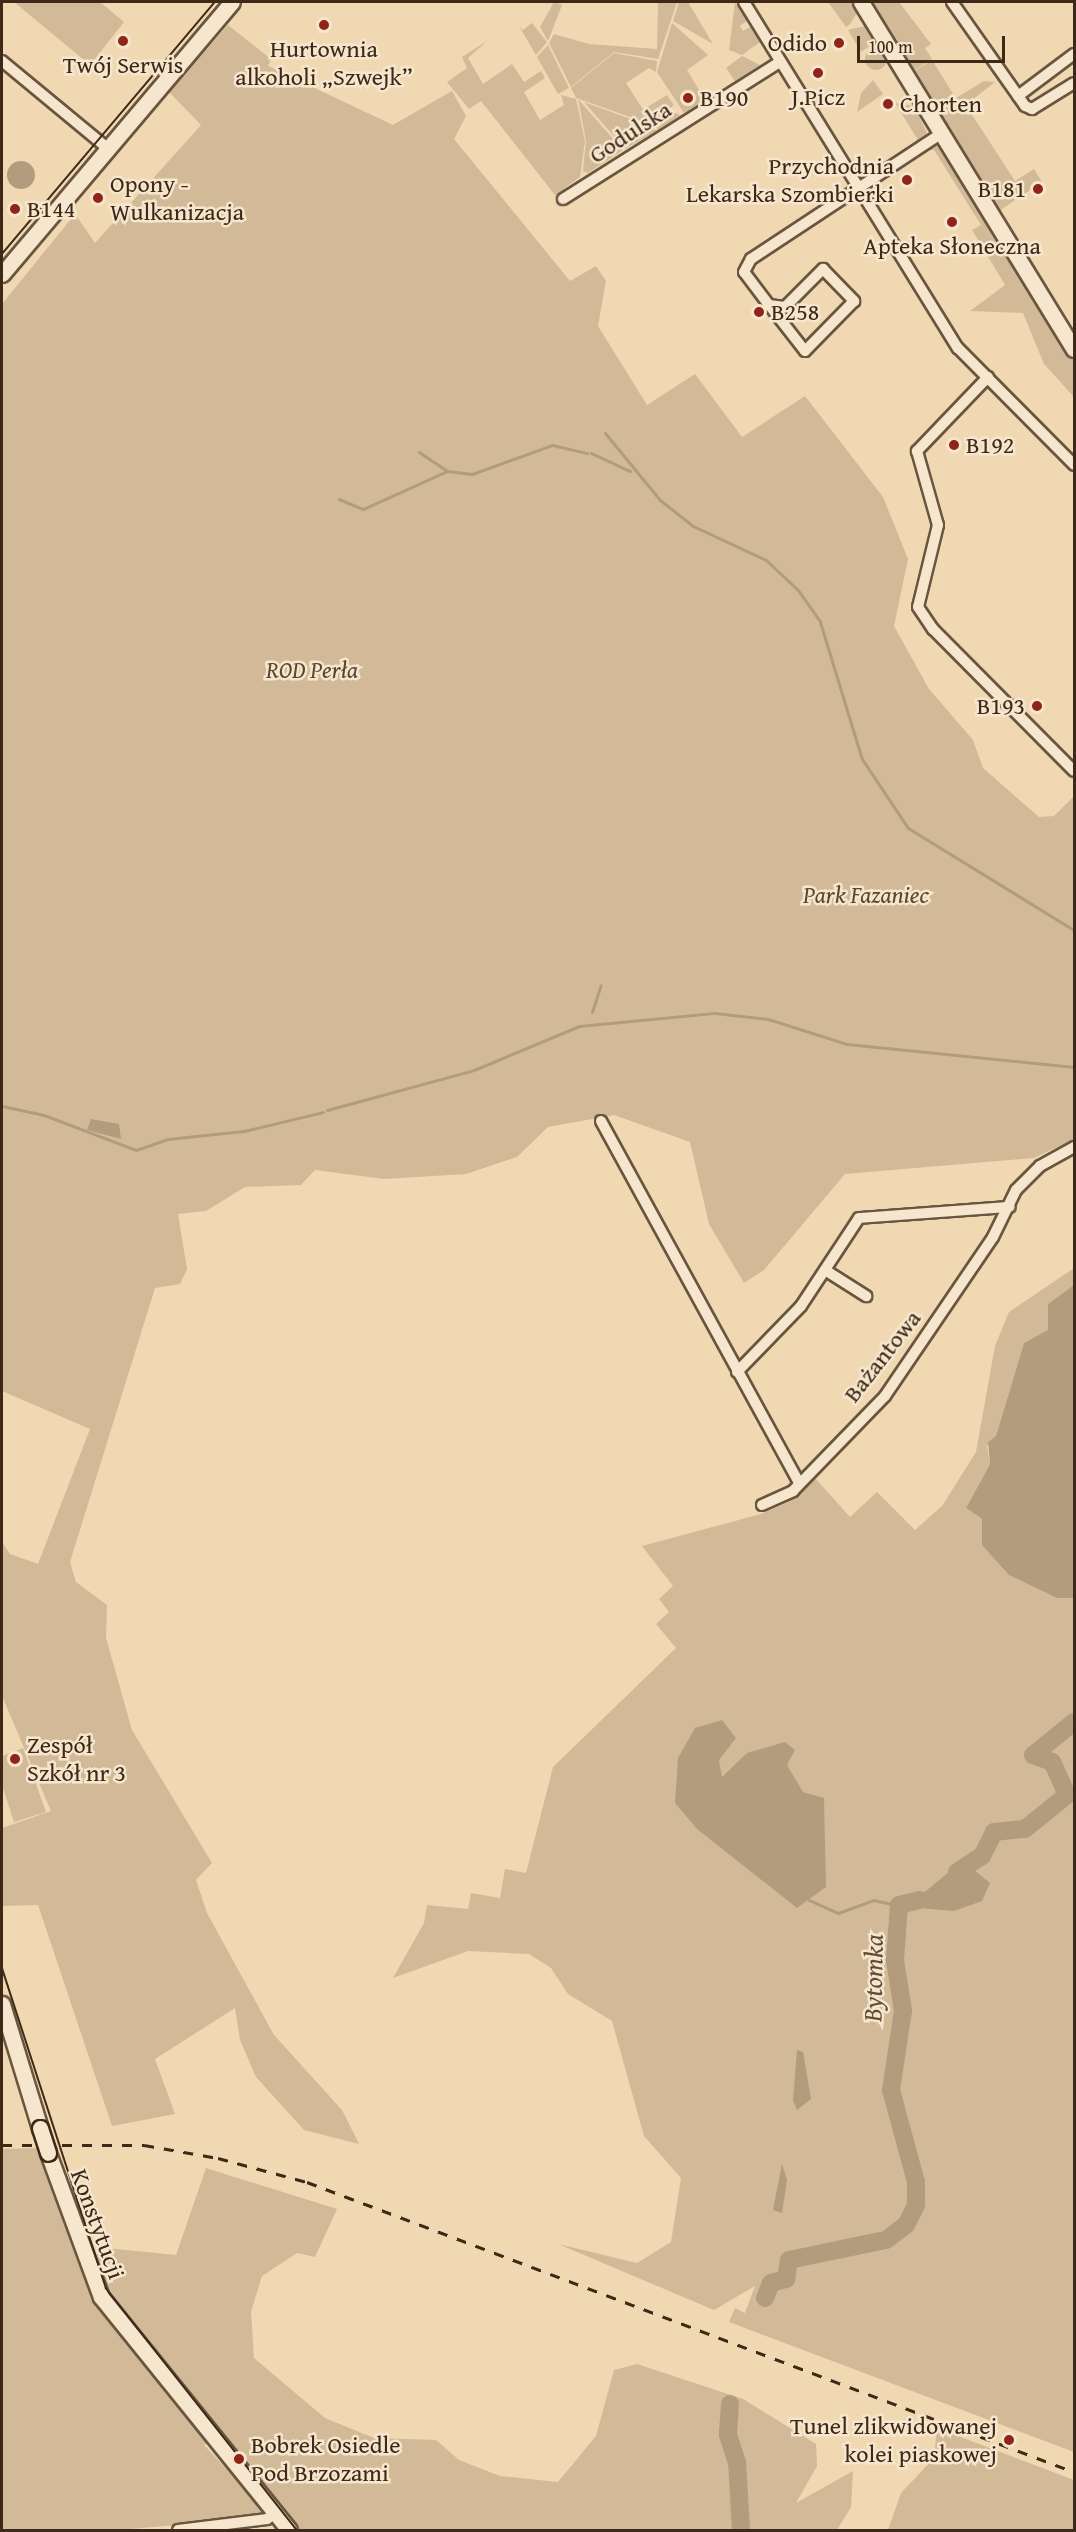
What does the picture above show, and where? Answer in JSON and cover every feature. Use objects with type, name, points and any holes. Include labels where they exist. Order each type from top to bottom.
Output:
[{"type":"street","points":[[2,274],[232,2]]},
{"type":"street","points":[[744,2],[958,348],[1074,465]]},
{"type":"street","points":[[861,2],[1074,349]]},
{"type":"street","points":[[952,2],[1018,96],[1032,108],[1074,83]]},
{"type":"street","points":[[1018,96],[1074,54]]},
{"type":"street","points":[[2,61],[107,148]]},
{"type":"street","name":"Godulska","points":[[563,199],[780,62]]},
{"type":"street","points":[[769,305],[785,307],[823,269],[854,301],[805,351],[769,305],[744,272],[751,259],[942,133]]},
{"type":"street","points":[[988,377],[917,451],[938,525],[918,607],[933,629],[1074,771]]},
{"type":"street","points":[[601,1121],[799,1482]]},
{"type":"street","name":"Bażantowa","points":[[762,1505],[793,1491],[799,1482],[894,1384],[1030,1174],[1074,1147]]},
{"type":"street","points":[[737,1372],[801,1306],[860,1218],[1010,1208]]},
{"type":"street","points":[[825,1270],[866,1296]]},
{"type":"street","name":"Konstytucji","points":[[2,2004],[48,2153],[101,2297],[289,2530]]},
{"type":"street","points":[[178,2530],[267,2519],[275,2513]]},
{"type":"green space","points":[[14,2],[100,2],[124,22],[90,65]]},
{"type":"green space","points":[[554,2],[562,5],[548,41],[540,27]]},
{"type":"green space","points":[[658,2],[677,2],[658,59],[614,52],[571,87],[549,43],[554,34],[589,44],[657,49]]},
{"type":"green space","points":[[679,2],[688,2],[713,44],[673,21]]},
{"type":"green space","points":[[735,2],[747,21],[740,26],[743,31],[750,27],[760,42],[742,55],[729,50]]},
{"type":"green space","points":[[828,2],[850,2],[857,13],[850,24],[846,27]]},
{"type":"green space","points":[[869,2],[899,2],[931,44],[925,48],[932,59],[912,72]]},
{"type":"green space","points":[[532,23],[547,42],[536,55],[519,26],[523,30]]},
{"type":"green space","points":[[672,23],[708,55],[687,70],[705,100],[684,113],[657,72]]},
{"type":"green space","points":[[228,25],[271,59],[268,66],[393,125],[452,91],[466,116],[454,139],[570,281],[596,266],[606,281],[598,326],[647,405],[695,374],[742,437],[805,396],[883,497],[908,559],[894,626],[929,689],[973,740],[983,768],[1039,817],[1054,816],[1074,796],[1074,1150],[1070,1141],[1034,1158],[845,1174],[764,1270],[744,1283],[709,1224],[690,1142],[614,1115],[548,1127],[517,1157],[466,1174],[384,1179],[315,1170],[301,1185],[245,1187],[206,1211],[178,1214],[187,1269],[180,1284],[155,1288],[70,1562],[76,1582],[107,1605],[106,1638],[132,1730],[212,1863],[196,1880],[207,1913],[274,2035],[342,2110],[359,2144],[304,2130],[256,2077],[240,2040],[235,2008],[155,2059],[175,2114],[112,2126],[38,1905],[2,1906],[2,1828],[51,1811],[2,1696],[2,1542],[10,1554],[38,1564],[90,1429],[2,1391],[2,304],[75,214],[95,243],[201,125],[169,92]]},
{"type":"green space","points":[[865,26],[875,42],[861,52],[848,30]]},
{"type":"green space","points":[[487,41],[468,58],[483,84],[512,64],[524,82],[541,71],[545,78],[524,92],[540,120],[564,105],[561,95],[576,99],[585,141],[580,177],[555,195],[481,101],[469,109],[447,82],[467,68],[462,57]]},
{"type":"green space","points":[[548,45],[569,88],[558,94],[537,57]]},
{"type":"green space","points":[[876,48],[884,51],[887,59],[884,67],[876,70],[868,67],[865,59],[868,51]]},
{"type":"green space","points":[[614,53],[657,61],[656,72],[649,68],[626,83],[653,125],[576,98],[571,88]]},
{"type":"green space","points":[[742,56],[760,65],[735,81],[726,68]]},
{"type":"green space","points":[[932,60],[955,97],[945,104],[955,98],[963,111],[969,110],[1015,181],[1034,169],[1042,182],[999,211],[913,72]]},
{"type":"green space","points":[[873,80],[883,94],[857,112],[861,93]]},
{"type":"green space","points":[[984,81],[995,82],[962,108],[956,98]]},
{"type":"green space","points":[[667,95],[674,105],[669,109],[680,115],[658,130],[644,109]]},
{"type":"green space","points":[[578,99],[623,150],[588,173],[583,171],[586,141]]},
{"type":"green space","points":[[584,102],[653,127],[656,131],[625,149]]},
{"type":"green space","points":[[895,103],[914,106],[927,133],[918,140]]},
{"type":"green space","points":[[938,141],[1074,357],[1074,397],[1044,364],[1023,313],[970,311],[1005,285],[972,230],[981,225],[934,150],[927,150]]},
{"type":"green space","points":[[1074,1268],[1074,1285],[1048,1304],[1049,1330],[1024,1343],[996,1437],[987,1446],[990,1464],[966,1508],[982,1519],[982,1545],[998,1560],[1057,1598],[1074,1598],[1074,2452],[729,2322],[735,2308],[745,2313],[755,2286],[714,2310],[558,2244],[637,2263],[671,2242],[681,2178],[644,2136],[612,2021],[568,1994],[551,1968],[529,1954],[468,1951],[393,1978],[424,1923],[427,1905],[468,1909],[471,1893],[500,1898],[505,1869],[526,1873],[553,1767],[676,1648],[656,1624],[669,1612],[659,1599],[673,1586],[642,1546],[761,1514],[789,1502],[816,1479],[850,1517],[877,1492],[915,1530],[942,1506],[976,1452],[995,1346],[1009,1312]]},
{"type":"green space","name":"Zespół Szkół nr 3","points":[[23,1748],[46,1812],[14,1822],[2,1785],[2,1756]]},
{"type":"green space","points":[[37,2148],[91,2290],[210,2443],[204,2445],[264,2509],[259,2518],[119,2530],[2,2530],[2,2149]]},
{"type":"green space","points":[[206,2168],[337,2209],[315,2257],[297,2253],[262,2276],[251,2312],[254,2358],[325,2418],[374,2438],[436,2440],[459,2460],[500,2476],[558,2482],[596,2436],[614,2370],[637,2364],[743,2399],[816,2444],[817,2466],[796,2503],[853,2471],[851,2507],[837,2530],[296,2530],[106,2295],[89,2260],[106,2248],[176,2255]]},
{"type":"green space","points":[[937,2428],[1074,2480],[1074,2530],[888,2530],[901,2493],[934,2458]]},
{"type":"shaded area","points":[[21,161],[31,165],[35,175],[31,185],[21,189],[11,185],[7,175],[11,165]]},
{"type":"shaded area","points":[[91,1119],[119,1124],[121,1139],[87,1130]]},
{"type":"shaded area","points":[[1074,1285],[1074,1598],[1057,1598],[1009,1575],[982,1545],[982,1519],[966,1508],[990,1464],[988,1442],[996,1436],[1024,1343],[1048,1330],[1048,1304]]},
{"type":"shaded area","points":[[722,1720],[736,1738],[719,1760],[722,1777],[747,1753],[785,1742],[795,1750],[787,1765],[803,1792],[824,1798],[826,1887],[797,1908],[697,1829],[675,1803],[678,1758],[695,1728]]},
{"type":"shaded area","points":[[972,1853],[978,1863],[973,1869],[990,1883],[982,1901],[954,1911],[895,1906],[921,1895]]},
{"type":"shaded area","points":[[797,2050],[803,2052],[811,2099],[797,2110],[793,2101]]},
{"type":"shaded area","points":[[782,2164],[787,2180],[782,2213],[773,2210]]},
{"type":"waterway","points":[[605,433],[660,500],[693,526],[766,560],[798,590],[820,622],[862,759],[908,828],[1074,930]]},
{"type":"waterway","points":[[419,452],[447,471],[472,474],[552,445],[587,453]]},
{"type":"waterway","points":[[591,453],[630,471]]},
{"type":"waterway","points":[[339,499],[363,509],[447,471]]},
{"type":"waterway","points":[[592,1012],[601,985]]},
{"type":"waterway","points":[[327,1110],[474,1070],[579,1026],[715,1013],[768,1019],[847,1044],[1074,1067]]},
{"type":"waterway","points":[[2,1106],[44,1115],[136,1150],[168,1139],[244,1131],[323,1112]]},
{"type":"waterway","name":"Bytomka","points":[[957,1872],[982,1856],[994,1832],[1025,1829],[1067,1795],[1052,1762],[1033,1755],[1074,1722]]},
{"type":"waterway","points":[[809,1900],[838,1913],[873,1900],[897,1905]]},
{"type":"waterway","name":"Bytomka","points":[[765,2298],[771,2283],[786,2279],[789,2260],[886,2240],[906,2225],[916,2205],[916,2182],[891,2090],[903,2011],[895,1960],[899,1905],[919,1900]]},
{"type":"waterway","name":"Bytomka","points":[[730,2404],[728,2435],[737,2462],[741,2530]]},
{"type":"tram line","points":[[2,254],[215,2]]},
{"type":"tram line","points":[[2,1967],[106,2288],[297,2530]]},
{"type":"railway","points":[[2,2145],[144,2145],[218,2158],[307,2182],[1074,2472]]},
{"type":"place","name":"Hurtownia alkoholi „Szwejk”","points":[[324,25]]},
{"type":"place","name":"Twój Serwis","points":[[123,41]]},
{"type":"place","name":"Odido","points":[[839,43]]},
{"type":"place","name":"J.Picz","points":[[818,73]]},
{"type":"place","name":"B190","points":[[688,98]]},
{"type":"place","name":"Chorten","points":[[888,104]]},
{"type":"place","name":"Przychodnia Lekarska Szombierki","points":[[907,180]]},
{"type":"place","name":"B181","points":[[1038,189]]},
{"type":"place","name":"Opony - Wulkanizacja","points":[[98,198]]},
{"type":"place","name":"B144","points":[[15,209]]},
{"type":"place","name":"Apteka Słoneczna","points":[[952,222]]},
{"type":"place","name":"B258","points":[[759,312]]},
{"type":"place","name":"B192","points":[[954,445]]},
{"type":"place","name":"B193","points":[[1037,706]]},
{"type":"place","name":"Zespół Szkół nr 3","points":[[15,1759]]},
{"type":"place","name":"Tunel zlikwidowanej kolei piaskowej","points":[[1009,2440]]},
{"type":"place","name":"Bobrek Osiedle Pod Brzozami","points":[[239,2459]]},
{"type":"park label","name":"ROD Perła","points":[[312,670]]},
{"type":"park label","name":"Park Fazaniec","points":[[866,895]]}]
